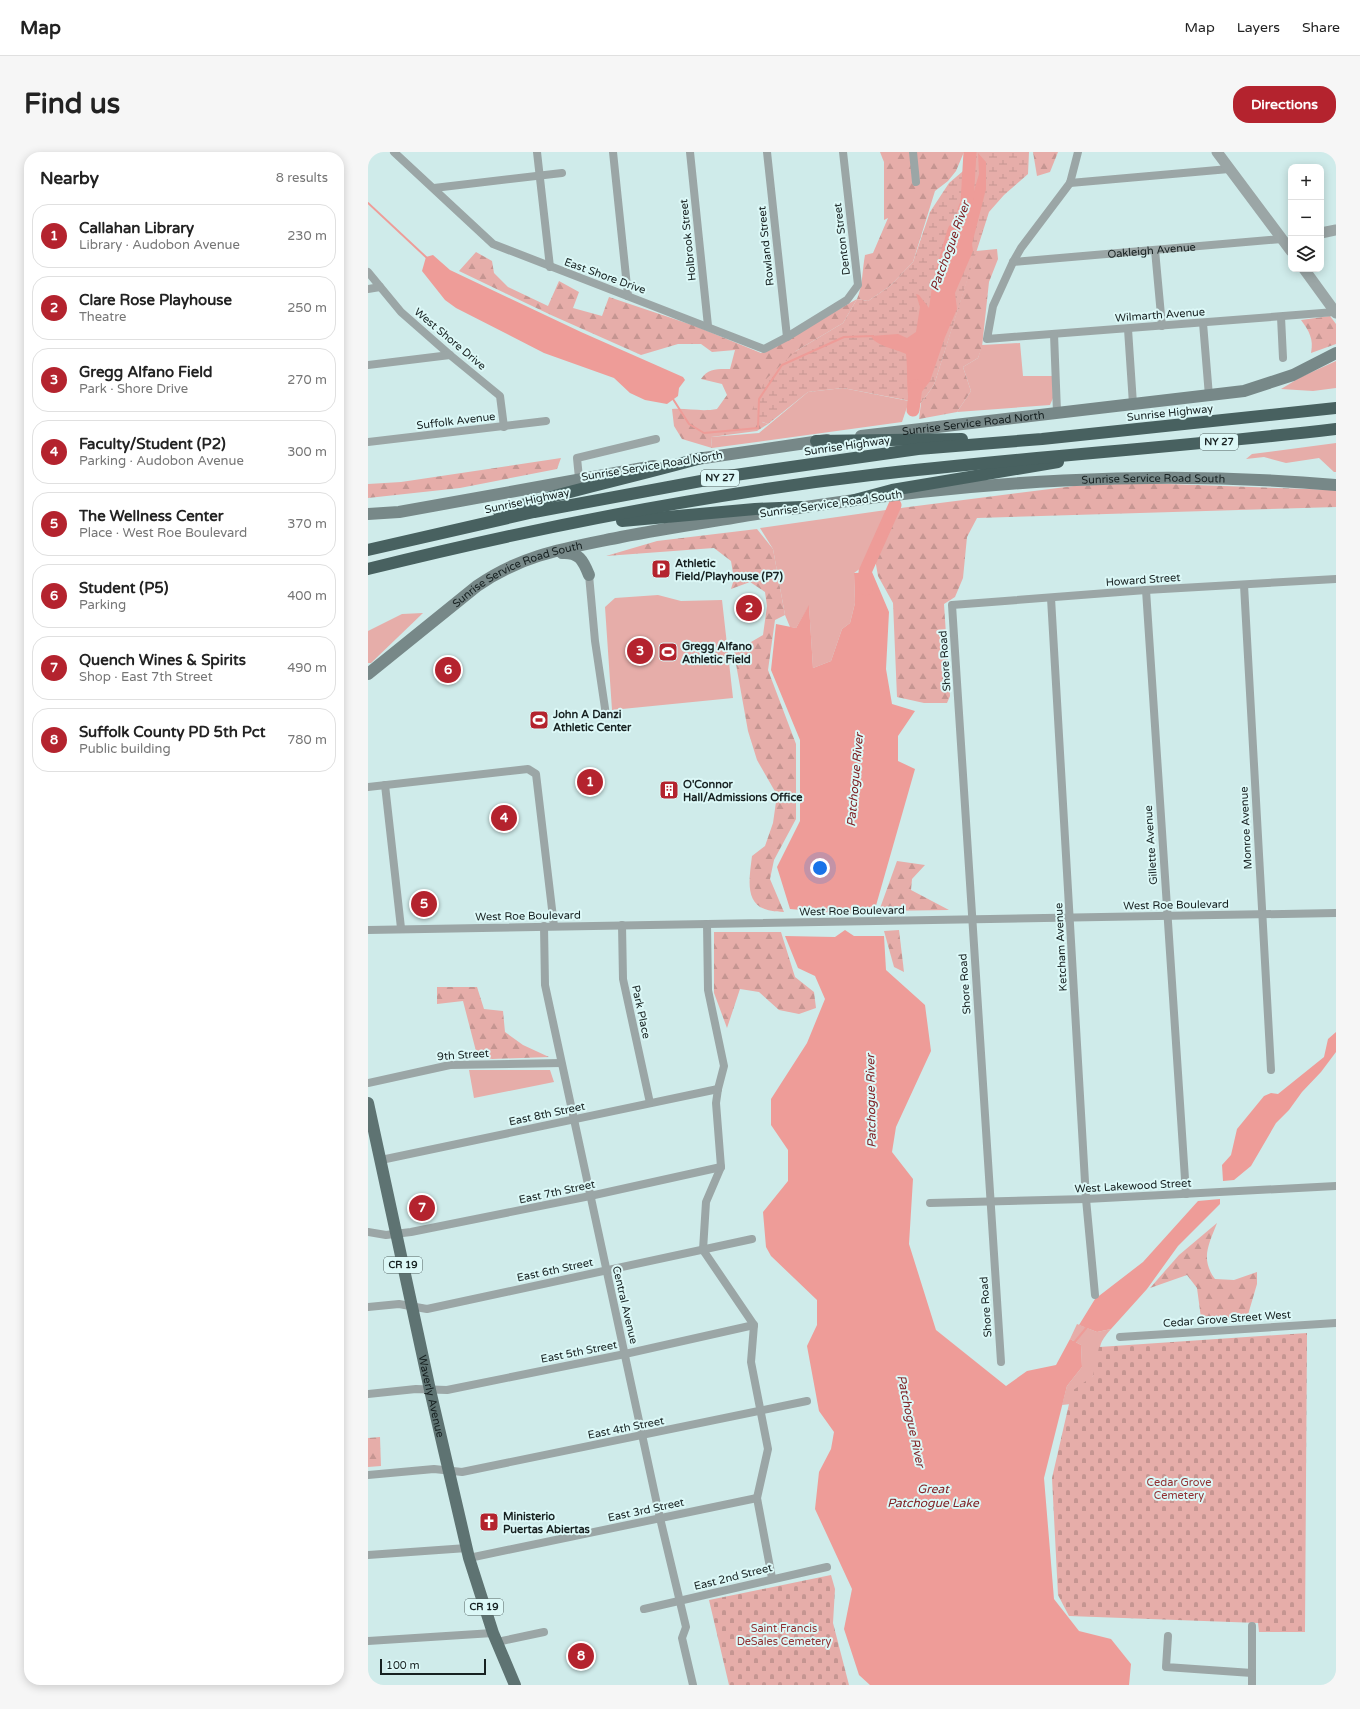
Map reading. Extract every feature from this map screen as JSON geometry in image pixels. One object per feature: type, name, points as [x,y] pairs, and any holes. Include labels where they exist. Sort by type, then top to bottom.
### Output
[{"type":"highway","name":"Sunrise Highway","points":[[368,550],[534,512],[728,476],[918,450],[1042,439],[1336,408]]},
{"type":"highway","name":"NY 27","points":[[368,569],[562,525],[715,498],[869,475],[1336,429]]},
{"type":"highway","points":[[816,442],[963,438],[1042,439]]},
{"type":"highway","points":[[851,501],[892,490],[1042,466],[1102,453]]},
{"type":"highway","points":[[402,542],[503,510],[622,477],[656,471],[701,458]]},
{"type":"highway","points":[[562,525],[755,509],[802,507]]},
{"type":"main road","name":"Sunrise Service Road North","points":[[368,514],[386,514],[410,510],[579,478],[701,458],[1057,412],[1244,391],[1276,382],[1336,353]]},
{"type":"main road","name":"Sunrise Service Road South","points":[[368,674],[477,586],[508,567],[536,555],[595,542],[802,507],[995,485],[1110,477],[1224,477],[1336,485]]},
{"type":"main road","points":[[589,575],[590,556],[595,542]]},
{"type":"main road","points":[[536,555],[568,553],[576,555],[584,563],[589,575]]},
{"type":"main road","name":"Waverly Avenue","points":[[369,1111],[381,1160],[430,1390],[468,1553],[495,1638],[515,1685]]},
{"type":"street","name":"East Shore Drive","points":[[394,152],[493,244],[708,326],[764,349],[830,311]]},
{"type":"street","points":[[537,152],[550,267]]},
{"type":"street","points":[[613,152],[628,296]]},
{"type":"street","name":"Holbrook Street","points":[[690,152],[708,326]]},
{"type":"street","name":"Rowland Street","points":[[767,152],[787,337]]},
{"type":"street","name":"Denton Street","points":[[830,311],[846,300],[858,285],[843,152]]},
{"type":"street","points":[[913,152],[916,182]]},
{"type":"street","points":[[1013,262],[1021,248],[1070,183],[1078,152]]},
{"type":"street","points":[[1217,152],[1229,169],[1286,238]]},
{"type":"street","points":[[1070,183],[1229,169]]},
{"type":"street","points":[[434,188],[539,177],[562,173]]},
{"type":"street","points":[[1324,232],[1336,230]]},
{"type":"street","name":"Oakleigh Avenue","points":[[1013,262],[1286,238]]},
{"type":"street","points":[[1155,250],[1162,326]]},
{"type":"street","name":"Wilmarth Avenue","points":[[1013,262],[993,306],[987,339],[1336,312]]},
{"type":"street","name":"West Shore Drive","points":[[368,272],[401,312],[500,396],[504,427]]},
{"type":"street","points":[[1306,272],[1336,312]]},
{"type":"street","points":[[368,289],[380,287]]},
{"type":"street","points":[[1281,317],[1283,358]]},
{"type":"street","points":[[1204,323],[1209,396]]},
{"type":"street","points":[[1128,329],[1133,404]]},
{"type":"street","points":[[1054,334],[1057,412]]},
{"type":"street","points":[[368,365],[450,355]]},
{"type":"street","name":"Suffolk Avenue","points":[[368,442],[546,421]]},
{"type":"street","points":[[579,478],[577,458],[656,439]]},
{"type":"street","points":[[589,575],[595,641],[606,715]]},
{"type":"street","name":"Howard Street","points":[[952,605],[1146,590],[1336,579]]},
{"type":"street","name":"Monroe Avenue","points":[[1244,584],[1271,1070]]},
{"type":"street","name":"Gillette Avenue","points":[[1146,590],[1186,1194]]},
{"type":"street","name":"Ketcham Avenue","points":[[1051,598],[1086,1199],[1094,1295]]},
{"type":"street","name":"Shore Road","points":[[952,605],[1001,1362]]},
{"type":"street","points":[[368,787],[528,769],[533,770],[536,774],[554,926]]},
{"type":"street","points":[[385,785],[401,928]]},
{"type":"street","name":"West Roe Boulevard","points":[[368,930],[401,928],[851,922],[1336,913]]},
{"type":"street","points":[[707,924],[708,990],[724,1066],[716,1103],[721,1167],[706,1202],[703,1250],[754,1325],[751,1362],[762,1412],[768,1449],[757,1498],[772,1578]]},
{"type":"street","name":"Park Place","points":[[622,925],[623,979],[650,1103]]},
{"type":"street","name":"Central Avenue","points":[[544,926],[545,985],[560,1063],[660,1518],[686,1627],[682,1638],[693,1685]]},
{"type":"street","name":"9th Street","points":[[368,1084],[450,1065],[560,1063]]},
{"type":"street","name":"East 8th Street","points":[[381,1160],[718,1089]]},
{"type":"street","name":"East 7th Street","points":[[368,1232],[396,1234],[590,1196],[721,1167]]},
{"type":"street","name":"West Lakewood Street","points":[[930,1203],[1086,1199],[1336,1186]]},
{"type":"street","name":"East 6th Street","points":[[368,1307],[399,1304],[430,1309],[752,1240]]},
{"type":"street","name":"Cedar Grove Street West","points":[[1120,1337],[1336,1323]]},
{"type":"street","name":"East 5th Street","points":[[368,1394],[416,1389],[447,1390],[625,1354],[754,1325]]},
{"type":"street","name":"East 4th Street","points":[[368,1475],[434,1469],[465,1472],[762,1412],[807,1401]]},
{"type":"street","name":"East 3rd Street","points":[[368,1555],[468,1553],[660,1518],[757,1498]]},
{"type":"street","name":"East 2nd Street","points":[[644,1609],[772,1578],[827,1567]]},
{"type":"street","points":[[1252,1626],[1252,1685]]},
{"type":"street","points":[[368,1641],[495,1638],[544,1632]]},
{"type":"street","points":[[1168,1636],[1166,1667],[1252,1672]]},
{"type":"green space","points":[[880,152],[964,152],[956,171],[948,181],[935,191],[913,262],[890,286],[868,301],[857,299],[865,255],[873,253],[888,218],[884,220],[884,162]]},
{"type":"green space","points":[[973,152],[1029,152],[1028,174],[1004,195],[989,212],[934,385],[921,403],[843,388],[808,392],[768,424],[749,417],[765,380],[796,351],[843,323],[857,299],[868,301],[890,286],[913,262],[930,212],[949,183],[969,166]]},
{"type":"green space","points":[[1033,152],[1058,152],[1050,172],[1037,176]]},
{"type":"green space","points":[[997,249],[998,259],[989,282],[982,347],[978,358],[963,367],[971,391],[957,412],[919,419],[921,403],[934,385],[976,251]]},
{"type":"green space","points":[[476,252],[492,261],[494,273],[508,287],[548,306],[559,281],[579,292],[573,308],[602,316],[609,297],[695,326],[761,353],[857,299],[843,323],[796,351],[762,422],[768,424],[757,431],[711,437],[712,448],[682,439],[674,426],[672,409],[717,409],[727,395],[722,384],[701,379],[710,371],[717,369],[730,369],[735,350],[712,352],[701,344],[678,344],[641,355],[551,315],[459,271]]},
{"type":"green space","points":[[1330,316],[1336,324],[1336,344],[1311,353],[1312,343],[1310,335],[1301,320]]},
{"type":"green space","points":[[1020,343],[1023,376],[1052,376],[1053,398],[1050,405],[957,412],[971,391],[963,367],[978,358],[982,345]]},
{"type":"green space","points":[[1336,361],[1336,388],[1313,391],[1281,389],[1301,377]]},
{"type":"green space","points":[[843,388],[909,401],[902,422],[712,448],[711,437],[759,433],[808,392]]},
{"type":"green space","points":[[1336,443],[1336,472],[1334,472],[1319,458],[1286,463],[1264,457],[1246,459],[1252,454]]},
{"type":"green space","points":[[561,458],[557,469],[460,488],[368,498],[368,484],[401,482]]},
{"type":"green space","points":[[1141,483],[1336,490],[1336,507],[977,518],[967,537],[963,578],[955,597],[944,604],[950,696],[947,703],[924,703],[897,697],[893,603],[878,576],[875,559],[888,533],[893,509],[1074,486]]},
{"type":"green space","points":[[893,509],[867,553],[861,568],[854,573],[855,603],[850,623],[842,629],[831,661],[813,668],[809,606],[796,628],[790,627],[785,615],[773,549],[760,528]]},
{"type":"green space","points":[[757,529],[773,549],[785,615],[775,620],[768,670],[796,744],[796,819],[774,860],[770,879],[784,912],[771,911],[762,908],[755,902],[750,887],[752,856],[765,846],[773,823],[777,795],[757,760],[748,731],[734,653],[738,646],[751,642],[763,635],[767,606],[765,592],[750,582],[731,589],[734,579],[731,561],[714,548],[606,556],[657,541]]},
{"type":"green space","name":"Gregg Alfano Athletic Field","points":[[658,595],[681,601],[722,600],[733,698],[612,710],[605,607],[615,598]]},
{"type":"green space","points":[[423,613],[371,663],[368,663],[368,631],[402,614]]},
{"type":"green space","points":[[897,861],[925,865],[912,879],[911,890],[949,910],[879,911]]},
{"type":"green space","points":[[899,930],[904,972],[894,967],[884,931]]},
{"type":"green space","points":[[714,932],[781,932],[795,977],[814,992],[816,1008],[799,1014],[779,1010],[759,992],[740,989],[727,1028],[714,993]]},
{"type":"green space","points":[[437,987],[477,987],[484,1009],[503,1011],[505,1032],[523,1045],[549,1057],[492,1059],[477,1055],[463,1001],[437,1004]]},
{"type":"green space","points":[[469,1070],[550,1070],[554,1082],[474,1098]]},
{"type":"green space","points":[[1217,1223],[1207,1251],[1210,1272],[1215,1279],[1234,1280],[1257,1272],[1257,1284],[1247,1318],[1201,1318],[1197,1288],[1187,1275],[1150,1288],[1179,1255]]},
{"type":"green space","points":[[1077,1324],[1097,1332],[1111,1329],[1100,1346],[1101,1366],[1071,1404],[1062,1405],[1067,1386],[1082,1367],[1081,1345],[1070,1339]]},
{"type":"green space","name":"Cedar Grove Cemetery","points":[[1307,1333],[1305,1632],[1259,1632],[1258,1623],[1069,1616],[1058,1595],[1052,1478],[1072,1391],[1093,1376],[1099,1347]]},
{"type":"green space","points":[[380,1437],[381,1466],[368,1467],[368,1438]]},
{"type":"green space","name":"Saint Francis DeSales Cemetery","points":[[831,1575],[835,1589],[833,1623],[849,1685],[729,1685],[709,1600]]},
{"type":"water","points":[[978,153],[986,162],[986,189],[972,244],[973,251],[955,293],[957,309],[945,337],[930,381],[914,402],[909,401],[906,354],[881,345],[871,336],[898,334],[907,338],[916,332],[920,307],[916,294],[919,295],[929,308],[933,280],[947,231],[949,226],[956,221],[964,195],[974,191],[979,174]]},
{"type":"water","points":[[433,255],[450,270],[581,332],[683,377],[685,380],[679,388],[678,396],[667,404],[645,400],[630,393],[614,378],[544,353],[456,308],[445,300],[422,271],[426,257]]},
{"type":"water","points":[[872,572],[889,612],[886,669],[892,704],[915,711],[898,736],[898,761],[915,769],[875,909],[854,912],[844,916],[837,913],[790,909],[777,867],[800,821],[800,740],[771,670],[776,624],[796,628],[809,605],[813,668],[831,661],[842,629],[850,623],[855,603],[854,573]]},
{"type":"water","name":"Great Patchogue Lake","points":[[845,930],[854,936],[884,936],[886,970],[925,1005],[931,1051],[896,1127],[892,1152],[913,1179],[909,1244],[936,1330],[1006,1386],[1027,1371],[1056,1365],[1070,1339],[1081,1345],[1082,1367],[1067,1386],[1044,1478],[1054,1599],[1079,1631],[1111,1639],[1131,1664],[1129,1685],[870,1685],[859,1675],[844,1629],[852,1589],[815,1509],[819,1472],[831,1449],[834,1432],[819,1411],[807,1346],[817,1325],[817,1300],[771,1256],[766,1247],[763,1212],[788,1181],[788,1150],[771,1125],[771,1099],[807,1043],[825,999],[815,976],[798,968],[785,936],[835,937]]},
{"type":"water","points":[[1336,1032],[1336,1052],[1321,1072],[1302,1092],[1289,1110],[1276,1123],[1251,1166],[1234,1180],[1223,1181],[1222,1165],[1231,1155],[1237,1129],[1264,1096],[1271,1093],[1278,1094],[1324,1057],[1328,1039]]},
{"type":"water","points":[[1220,1199],[1220,1204],[1178,1246],[1147,1289],[1111,1329],[1097,1332],[1079,1325],[1095,1299],[1143,1262],[1198,1201]]},
{"type":"waterway","name":"Patchogue River","points":[[964,210],[967,203],[970,152]]},
{"type":"waterway","points":[[368,203],[427,258]]},
{"type":"waterway","points":[[673,399],[689,424],[704,433],[758,428],[759,399],[782,365],[844,337],[873,336]]},
{"type":"waterway","name":"Patchogue River","points":[[913,410],[916,386]]},
{"type":"waterway","name":"Patchogue River","points":[[866,589],[865,572],[895,505]]},
{"type":"waterway","points":[[1073,1344],[1087,1327]]},
{"type":"place","name":"Athletic Field/Playhouse (P7)","points":[[661,569]]},
{"type":"place","name":"Clare Rose Playhouse","points":[[749,608]]},
{"type":"place","name":"Gregg Alfano Field","points":[[640,651]]},
{"type":"place","name":"Gregg Alfano Athletic Field","points":[[668,652]]},
{"type":"place","name":"Student (P5)","points":[[448,670]]},
{"type":"place","name":"John A Danzi Athletic Center","points":[[539,720]]},
{"type":"place","name":"Callahan Library","points":[[590,782]]},
{"type":"place","name":"O'Connor Hall/Admissions Office","points":[[669,790]]},
{"type":"place","name":"Faculty/Student (P2)","points":[[504,818]]},
{"type":"place","name":"The Wellness Center","points":[[424,904]]},
{"type":"place","name":"Quench Wines & Spirits","points":[[422,1208]]},
{"type":"place","name":"Ministerio Puertas Abiertas","points":[[489,1522]]},
{"type":"place","name":"Suffolk County PD 5th Pct","points":[[581,1656]]}]
